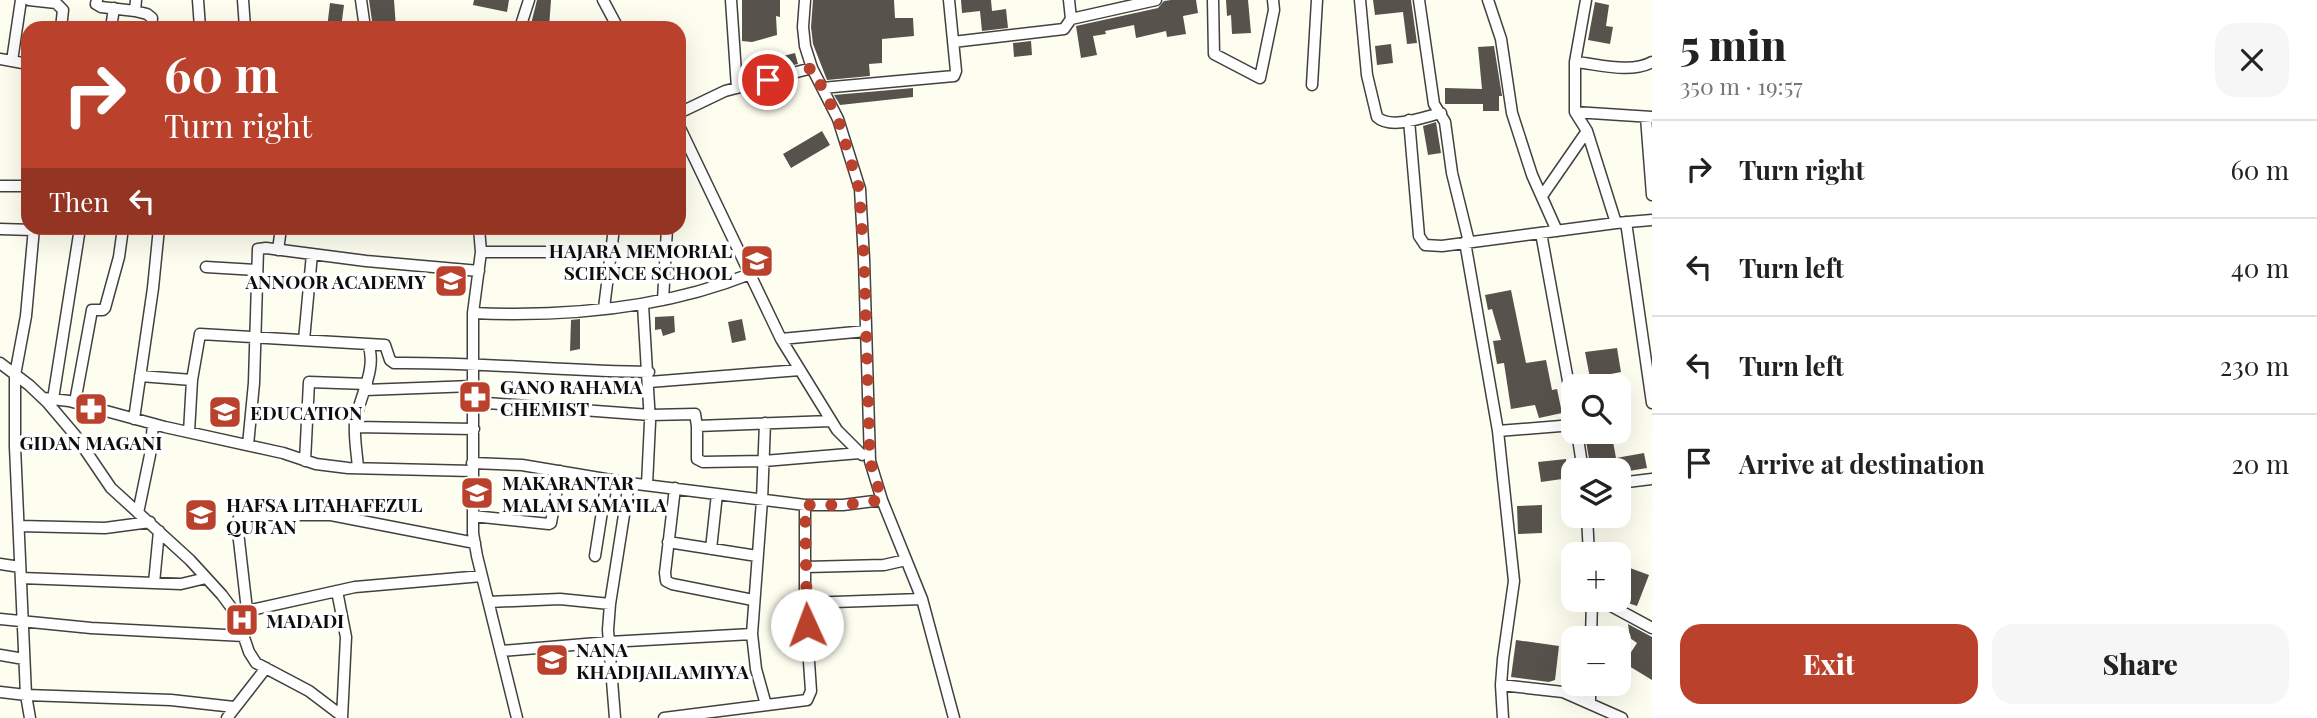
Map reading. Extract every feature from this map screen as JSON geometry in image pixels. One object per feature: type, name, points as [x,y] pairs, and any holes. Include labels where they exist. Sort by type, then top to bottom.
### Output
[{"type":"street","points":[[12,61],[21,0]]},
{"type":"street","points":[[29,0],[55,2],[63,10],[62,21]]},
{"type":"street","points":[[97,0],[98,6],[114,8],[136,5],[152,18],[152,21]]},
{"type":"street","points":[[198,0],[200,21]]},
{"type":"street","points":[[243,0],[244,21]]},
{"type":"street","points":[[361,0],[364,21]]},
{"type":"street","points":[[522,21],[529,0]]},
{"type":"street","points":[[603,0],[614,21]]},
{"type":"street","points":[[731,0],[737,89]]},
{"type":"street","points":[[805,0],[805,46],[812,68],[838,119],[859,189],[870,461],[882,500],[922,599],[954,718]]},
{"type":"street","points":[[822,88],[954,76],[956,71],[949,0]]},
{"type":"street","points":[[953,42],[1064,29],[1071,19],[1069,0]]},
{"type":"street","points":[[1071,19],[1156,0]]},
{"type":"street","points":[[1213,0],[1214,54],[1260,78],[1274,10],[1273,0]]},
{"type":"street","points":[[1312,85],[1317,0]]},
{"type":"street","points":[[1360,0],[1367,75],[1377,117],[1390,124],[1441,113]]},
{"type":"street","points":[[1419,0],[1434,104],[1441,113],[1467,242],[1497,431],[1514,581],[1501,685],[1503,718]]},
{"type":"street","points":[[1488,0],[1502,39],[1512,113],[1532,175],[1556,231]]},
{"type":"street","points":[[1586,0],[1575,62],[1575,111],[1587,131],[1621,222],[1652,403]]},
{"type":"street","points":[[112,21],[114,8]]},
{"type":"street","points":[[0,59],[21,63]]},
{"type":"street","points":[[1575,62],[1628,67],[1652,62]]},
{"type":"street","points":[[686,110],[718,94],[812,68]]},
{"type":"street","points":[[1575,111],[1649,117],[1652,195]]},
{"type":"street","points":[[1409,120],[1420,241],[1425,245],[1442,246],[1652,220]]},
{"type":"street","points":[[1542,196],[1587,131]]},
{"type":"street","points":[[687,139],[781,339],[837,430],[870,461]]},
{"type":"street","points":[[0,186],[21,186]]},
{"type":"street","points":[[0,229],[21,229]]},
{"type":"street","points":[[1541,233],[1567,374]]},
{"type":"street","points":[[30,718],[24,659],[15,447],[5,369],[26,316],[33,235]]},
{"type":"street","points":[[48,399],[79,235]]},
{"type":"street","points":[[75,402],[92,310],[106,308],[121,235]]},
{"type":"street","points":[[134,419],[158,235]]},
{"type":"street","points":[[278,250],[280,235]]},
{"type":"street","points":[[480,235],[481,252],[473,313],[472,467],[475,543],[517,718]]},
{"type":"street","points":[[604,308],[613,235]]},
{"type":"street","points":[[663,300],[667,235]]},
{"type":"street","points":[[248,445],[256,337],[258,249],[479,271]]},
{"type":"street","points":[[481,252],[611,253]]},
{"type":"street","points":[[304,340],[312,254]]},
{"type":"street","points":[[206,267],[257,270]]},
{"type":"street","points":[[473,313],[547,314],[643,305],[714,288],[750,274]]},
{"type":"street","points":[[643,305],[650,415],[647,485]]},
{"type":"street","points":[[781,339],[866,331]]},
{"type":"street","points":[[189,432],[198,334],[385,345],[390,360],[394,363],[473,363],[649,377],[800,370]]},
{"type":"street","points":[[358,468],[355,427],[358,408],[366,387],[370,350],[368,344]]},
{"type":"street","points":[[5,369],[48,399],[107,482],[206,578],[236,614],[256,663],[309,691],[342,717]]},
{"type":"street","points":[[140,376],[192,380]]},
{"type":"street","points":[[305,461],[309,382],[366,387],[474,386]]},
{"type":"street","points":[[48,399],[75,402],[316,464],[358,468],[522,465],[607,480],[805,505],[843,505],[882,500]]},
{"type":"street","points":[[474,402],[650,415],[695,414],[697,459],[700,461],[764,461],[860,453]]},
{"type":"street","points":[[697,426],[831,421]]},
{"type":"street","points":[[765,423],[752,634],[756,669],[766,705]]},
{"type":"street","points":[[138,513],[150,455],[153,424]]},
{"type":"street","points":[[1497,431],[1561,426]]},
{"type":"street","points":[[355,427],[474,429]]},
{"type":"street","points":[[473,516],[551,523],[559,471]]},
{"type":"street","points":[[1631,482],[1652,479]]},
{"type":"street","points":[[595,556],[607,480]]},
{"type":"street","points":[[600,718],[615,717],[609,642],[610,604],[629,483]]},
{"type":"street","points":[[675,488],[666,580],[671,584],[753,600]]},
{"type":"street","points":[[712,549],[717,494]]},
{"type":"street","points":[[664,718],[807,700],[810,696],[805,603],[805,505]]},
{"type":"street","points":[[247,610],[237,523],[240,515],[331,515],[475,543]]},
{"type":"street","points":[[19,526],[105,528],[150,522]]},
{"type":"street","points":[[154,583],[159,531]]},
{"type":"street","points":[[668,542],[757,556]]},
{"type":"street","points":[[0,551],[1,565],[21,572],[181,584],[206,578]]},
{"type":"street","points":[[806,567],[884,565],[906,560]]},
{"type":"street","points":[[236,614],[355,587],[482,576]]},
{"type":"street","points":[[337,591],[346,637],[342,717]]},
{"type":"street","points":[[489,602],[560,598],[610,604]]},
{"type":"street","points":[[805,603],[922,599]]},
{"type":"street","points":[[1622,612],[1652,628]]},
{"type":"street","points":[[0,619],[91,628],[244,636]]},
{"type":"street","points":[[501,651],[752,634]]},
{"type":"street","points":[[0,655],[24,659]]},
{"type":"street","points":[[226,718],[266,668]]},
{"type":"street","points":[[1501,685],[1563,692],[1622,718]]},
{"type":"street","points":[[0,692],[171,700],[234,707]]},
{"type":"street","points":[[1590,696],[1590,702]]},
{"type":"building","points":[[369,0],[394,0],[396,21],[372,21]]},
{"type":"building","points":[[474,0],[509,0],[507,12],[473,5]]},
{"type":"building","points":[[537,0],[551,0],[550,21],[532,21]]},
{"type":"building","points":[[742,0],[780,0],[780,17],[776,16],[777,35],[752,42],[742,41]]},
{"type":"building","points":[[813,0],[894,0],[895,18],[913,18],[914,36],[882,39],[882,63],[869,64],[870,76],[827,80],[813,44]]},
{"type":"building","points":[[961,0],[991,0],[992,11],[1006,9],[1008,28],[982,31],[980,11],[962,13]]},
{"type":"building","points":[[1196,0],[1198,13],[1183,16],[1186,34],[1167,37],[1166,31],[1136,38],[1134,25],[1105,31],[1106,34],[1093,36],[1097,55],[1081,58],[1076,26],[1158,8],[1164,1]]},
{"type":"building","points":[[1226,0],[1248,0],[1251,33],[1232,34],[1231,15],[1227,16]]},
{"type":"building","points":[[1373,0],[1411,0],[1417,43],[1407,44],[1403,12],[1375,15]]},
{"type":"building","points":[[1595,2],[1609,5],[1606,26],[1613,27],[1610,44],[1588,40]]},
{"type":"building","points":[[330,3],[344,5],[342,21],[328,21]]},
{"type":"building","points":[[1031,41],[1032,55],[1014,57],[1013,43]]},
{"type":"building","points":[[1391,44],[1393,63],[1377,65],[1375,46]]},
{"type":"building","points":[[1494,46],[1502,96],[1499,96],[1499,111],[1483,111],[1483,104],[1445,104],[1445,88],[1482,89],[1478,47]]},
{"type":"building","points":[[795,53],[798,64],[769,71],[767,60]]},
{"type":"building","points":[[913,88],[913,97],[840,105],[834,95]]},
{"type":"building","points":[[1436,122],[1441,153],[1428,155],[1423,126]]},
{"type":"building","points":[[822,131],[830,145],[791,168],[783,154]]},
{"type":"building","points":[[1511,290],[1526,363],[1546,360],[1552,390],[1557,389],[1561,413],[1539,418],[1535,405],[1511,409],[1504,363],[1497,364],[1493,341],[1501,340],[1492,309],[1488,310],[1485,295]]},
{"type":"building","points":[[674,316],[675,332],[663,336],[661,329],[655,330],[655,317]]},
{"type":"building","points":[[580,319],[580,349],[570,351],[571,320]]},
{"type":"building","points":[[742,319],[746,340],[732,343],[728,322]]},
{"type":"building","points":[[1617,348],[1621,372],[1589,374],[1585,352]]},
{"type":"building","points":[[1586,444],[1613,444],[1616,458],[1589,458]]},
{"type":"building","points":[[1644,453],[1647,468],[1631,471],[1631,458],[1616,458]]},
{"type":"building","points":[[1561,460],[1561,479],[1541,482],[1538,462]]},
{"type":"building","points":[[1542,505],[1542,533],[1518,534],[1517,506]]},
{"type":"building","points":[[1631,568],[1649,575],[1637,606],[1631,604]]},
{"type":"building","points":[[1628,624],[1652,637],[1652,680],[1631,667],[1631,652],[1637,643],[1631,639],[1631,626]]},
{"type":"building","points":[[1516,640],[1559,646],[1555,680],[1549,682],[1511,677]]},
{"type":"place","name":"HAJARA MEMORIAL SCIENCE SCHOOL","points":[[757,261]]},
{"type":"place","name":"ANNOOR ACADEMY","points":[[451,281]]},
{"type":"place","name":"GANO RAHAMA CHEMIST","points":[[475,397]]},
{"type":"place","name":"GIDAN MAGANI","points":[[91,409]]},
{"type":"place","name":"EDUCATION","points":[[225,412]]},
{"type":"place","name":"MAKARANTAR MALAM SAMA'ILA","points":[[477,493]]},
{"type":"place","name":"HAFSA LITAHAFEZUL QUR AN","points":[[201,515]]},
{"type":"place","name":"MADADI","points":[[242,620]]},
{"type":"place","name":"NANA KHADIJAILAMIYYA","points":[[552,660]]},
{"type":"route","points":[[768,80],[812,68],[838,119],[853,164],[859,189],[864,259],[870,461],[882,500],[843,505],[805,505],[807,625]]}]
